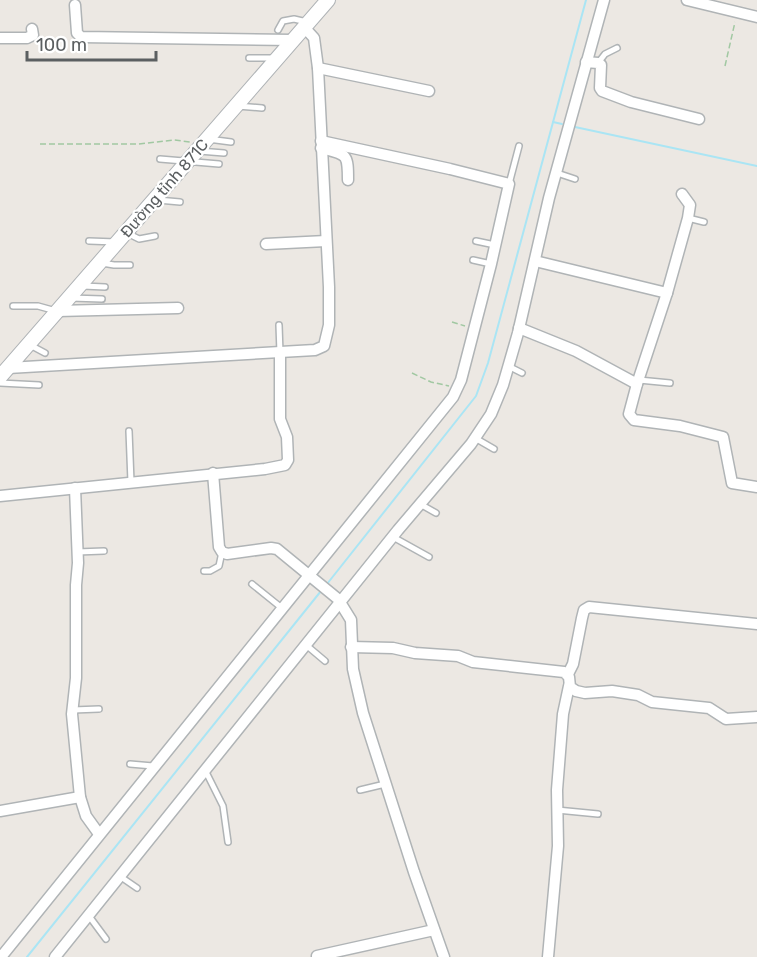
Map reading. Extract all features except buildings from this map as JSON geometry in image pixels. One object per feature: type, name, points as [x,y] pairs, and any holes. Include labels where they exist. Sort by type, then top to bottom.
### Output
[{"type":"main road","name":"Đường tỉnh 871C","points":[[4,373],[278,58],[322,2]]},
{"type":"street","points":[[58,953],[340,600],[475,438],[491,414],[503,385],[519,328],[556,172],[604,0]]},
{"type":"street","points":[[687,0],[757,17]]},
{"type":"street","points":[[75,5],[77,33],[81,37],[293,40]]},
{"type":"street","points":[[4,373],[280,353],[315,350],[324,346],[330,320],[318,68],[314,38],[306,25]]},
{"type":"street","points":[[0,38],[27,38],[33,35],[32,29]]},
{"type":"street","points":[[586,62],[601,65],[600,88],[602,91],[631,102],[699,119]]},
{"type":"street","points":[[318,68],[429,91]]},
{"type":"street","points":[[321,145],[345,156],[348,160],[348,180]]},
{"type":"street","points":[[1,957],[311,575],[458,389],[491,264],[509,184],[450,169],[321,145]]},
{"type":"street","points":[[682,194],[690,205],[688,219],[629,410],[631,418],[680,426],[723,437],[732,483],[757,487]]},
{"type":"street","points":[[266,244],[326,241]]},
{"type":"street","points":[[535,261],[667,293]]},
{"type":"street","points":[[57,311],[178,308]]},
{"type":"street","points":[[519,328],[576,351],[638,382]]},
{"type":"street","points":[[0,495],[265,469],[287,463],[288,437],[280,419],[280,353]]},
{"type":"street","points":[[213,473],[219,547],[222,552],[227,554],[274,548],[340,600],[351,620],[351,647],[357,689],[414,872],[444,957]]},
{"type":"street","points":[[75,488],[76,678],[72,710],[80,797],[86,816],[99,834]]},
{"type":"street","points":[[548,957],[558,846],[557,810],[563,714],[569,686],[568,674],[573,664],[584,610],[589,607],[757,624]]},
{"type":"street","points":[[351,647],[393,648],[415,653],[458,656],[473,662],[568,674]]},
{"type":"street","points":[[569,686],[578,692],[612,691],[638,695],[652,702],[709,708],[726,719],[757,717]]},
{"type":"street","points":[[0,811],[80,797]]},
{"type":"street","points":[[318,956],[434,930]]},
{"type":"lane","points":[[278,30],[283,21],[287,20],[306,25]]},
{"type":"lane","points":[[598,63],[605,54],[617,48]]},
{"type":"lane","points":[[249,58],[278,58]]},
{"type":"lane","points":[[236,106],[262,108]]},
{"type":"lane","points":[[202,144],[231,142]]},
{"type":"lane","points":[[202,144],[224,153]]},
{"type":"lane","points":[[509,184],[519,146]]},
{"type":"lane","points":[[160,159],[219,164]]},
{"type":"lane","points":[[556,172],[575,178]]},
{"type":"lane","points":[[154,200],[180,202]]},
{"type":"lane","points":[[688,219],[704,222]]},
{"type":"lane","points":[[89,241],[155,236]]},
{"type":"lane","points":[[476,241],[495,245]]},
{"type":"lane","points":[[473,260],[491,264]]},
{"type":"lane","points":[[100,262],[130,265]]},
{"type":"lane","points":[[79,286],[105,287]]},
{"type":"lane","points":[[69,298],[102,299]]},
{"type":"lane","points":[[13,306],[38,306],[57,311]]},
{"type":"lane","points":[[279,325],[280,353]]},
{"type":"lane","points":[[28,345],[45,353]]},
{"type":"lane","points":[[508,366],[522,373]]},
{"type":"lane","points":[[638,382],[670,383]]},
{"type":"lane","points":[[0,383],[39,385]]},
{"type":"lane","points":[[129,431],[131,482]]},
{"type":"lane","points":[[475,438],[494,449]]},
{"type":"lane","points":[[420,504],[436,513]]},
{"type":"lane","points":[[393,537],[429,557]]},
{"type":"lane","points":[[77,552],[104,551]]},
{"type":"lane","points":[[204,571],[210,571],[219,566],[222,552]]},
{"type":"lane","points":[[252,584],[283,609]]},
{"type":"lane","points":[[306,645],[325,661]]},
{"type":"lane","points":[[72,710],[99,709]]},
{"type":"lane","points":[[130,764],[155,766]]},
{"type":"lane","points":[[205,770],[223,806],[228,842]]},
{"type":"lane","points":[[360,790],[387,783]]},
{"type":"lane","points":[[557,810],[598,814]]},
{"type":"lane","points":[[121,877],[137,888]]},
{"type":"lane","points":[[89,916],[106,939]]},
{"type":"path","points":[[725,66],[737,12]]},
{"type":"path","points":[[40,144],[138,144],[174,140],[202,144]]},
{"type":"path","points":[[452,322],[475,328]]},
{"type":"path","points":[[412,373],[431,382],[458,389]]},
{"type":"waterway","points":[[327,584],[476,396],[488,363],[586,0]]},
{"type":"waterway","points":[[553,122],[562,124]]},
{"type":"waterway","points":[[575,127],[757,166]]},
{"type":"waterway","points":[[27,957],[321,591]]}]
